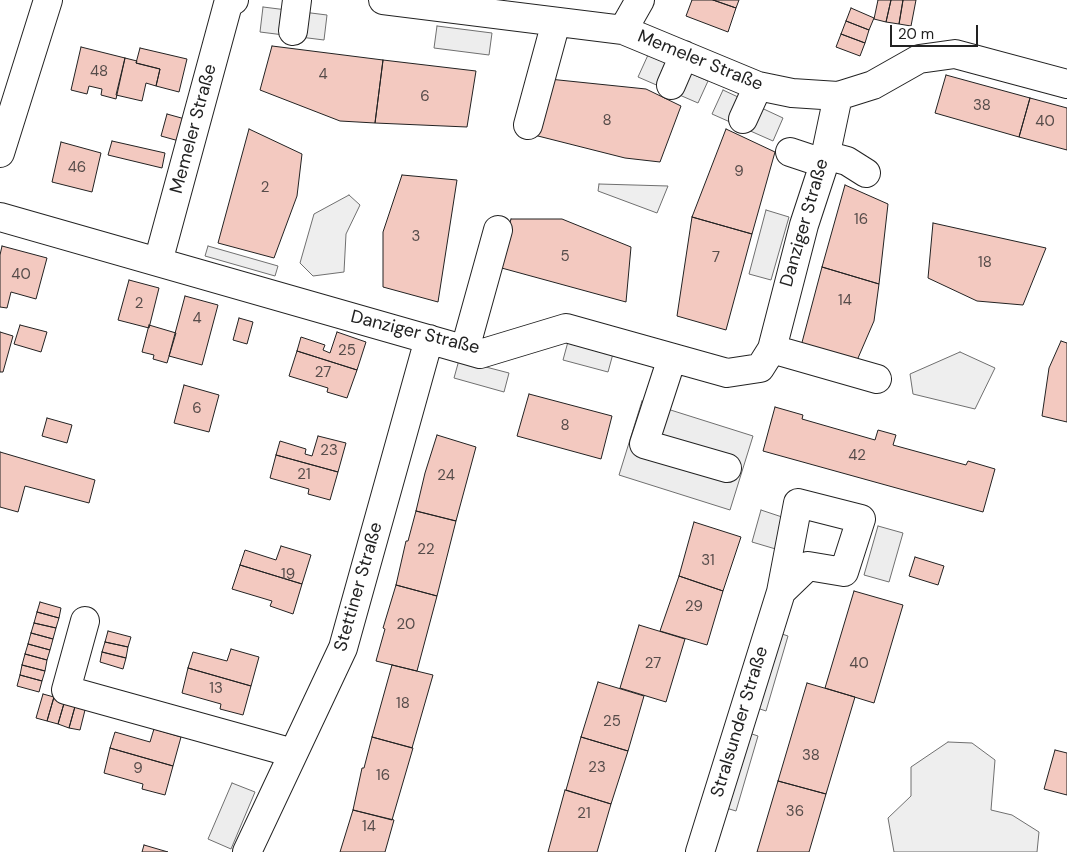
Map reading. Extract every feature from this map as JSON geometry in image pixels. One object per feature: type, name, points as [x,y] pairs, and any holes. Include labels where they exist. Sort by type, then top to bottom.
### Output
[{"type":"street","points":[[0,153],[48,0]]},
{"type":"street","name":"Memeler Straße","points":[[158,262],[228,4],[234,0]]},
{"type":"street","points":[[293,31],[297,0]]},
{"type":"street","name":"Memeler Straße","points":[[382,0],[623,30],[758,86],[792,92],[838,96],[873,85],[919,59],[955,54],[1067,84]]},
{"type":"street","points":[[623,30],[640,0]]},
{"type":"street","points":[[528,125],[556,22]]},
{"type":"street","points":[[671,85],[684,55]]},
{"type":"street","points":[[743,119],[758,86]]},
{"type":"street","name":"Danziger Straße","points":[[0,216],[480,354],[566,328],[727,373],[760,368],[772,349],[804,225],[824,159],[838,96]]},
{"type":"street","points":[[790,152],[824,159],[847,161],[866,173]]},
{"type":"street","points":[[465,349],[498,230]]},
{"type":"street","name":"Stettiner Straße","points":[[247,852],[344,648],[429,339]]},
{"type":"street","points":[[772,349],[877,378]]},
{"type":"street","points":[[672,358],[644,444],[727,468]]},
{"type":"street","name":"Stralsunder Straße","points":[[700,852],[781,592]]},
{"type":"street","points":[[85,621],[66,690],[294,753]]},
{"type":"shaded area","points":[[263,7],[327,15],[324,40],[260,32]]},
{"type":"shaded area","points":[[437,26],[492,33],[489,55],[434,48]]},
{"type":"shaded area","points":[[648,55],[708,81],[698,103],[638,77]]},
{"type":"shaded area","points":[[723,90],[783,118],[773,141],[712,114]]},
{"type":"shaded area","points":[[599,184],[668,186],[657,213],[598,191]]},
{"type":"shaded area","points":[[349,195],[360,205],[346,234],[344,272],[313,276],[300,263],[314,214]]},
{"type":"shaded area","points":[[766,210],[789,217],[771,280],[749,274]]},
{"type":"shaded area","points":[[208,246],[278,266],[275,276],[205,256]]},
{"type":"shaded area","points":[[569,338],[614,350],[608,372],[563,360]]},
{"type":"shaded area","points":[[960,352],[995,368],[975,409],[913,394],[910,374]]},
{"type":"shaded area","points":[[459,360],[509,373],[504,392],[454,378]]},
{"type":"shaded area","points":[[642,401],[753,436],[730,510],[619,475]]},
{"type":"shaded area","points":[[761,510],[788,519],[779,550],[752,542]]},
{"type":"shaded area","points":[[878,526],[903,533],[889,582],[864,575]]},
{"type":"shaded area","points":[[779,633],[788,636],[766,711],[757,708]]},
{"type":"shaded area","points":[[749,733],[758,736],[736,811],[726,808]]},
{"type":"shaded area","points":[[948,742],[972,743],[995,760],[991,810],[1012,815],[1039,832],[1037,852],[894,852],[888,818],[911,796],[911,767]]},
{"type":"shaded area","points":[[232,783],[255,792],[231,849],[208,839]]},
{"type":"building","points":[[692,0],[713,0],[736,8],[728,32],[686,16]]},
{"type":"building","points":[[713,0],[739,0],[736,8]]},
{"type":"building","points":[[878,0],[891,0],[886,22],[874,19]]},
{"type":"building","points":[[891,0],[903,0],[899,24],[886,22]]},
{"type":"building","points":[[903,0],[916,0],[911,26],[899,24]]},
{"type":"building","points":[[851,8],[874,18],[869,30],[846,21]]},
{"type":"building","points":[[846,21],[869,30],[865,43],[841,34]]},
{"type":"building","points":[[841,34],[865,43],[860,56],[836,47]]},
{"type":"building","points":[[272,46],[383,60],[375,123],[340,121],[260,90]]},
{"type":"building","points":[[81,47],[125,58],[116,99],[101,95],[102,89],[89,86],[87,94],[71,90]]},
{"type":"building","points":[[140,48],[187,59],[179,92],[156,86],[160,69],[136,63]]},
{"type":"building","points":[[125,58],[160,69],[156,86],[146,83],[142,101],[116,95]]},
{"type":"building","points":[[383,60],[476,71],[467,127],[375,123]]},
{"type":"building","points":[[946,75],[1030,98],[1019,137],[935,113]]},
{"type":"building","points":[[549,79],[646,89],[681,106],[660,162],[625,158],[534,135]]},
{"type":"building","points":[[1030,98],[1067,108],[1067,150],[1019,137]]},
{"type":"building","points":[[167,114],[185,119],[179,141],[161,136]]},
{"type":"building","points":[[249,129],[302,154],[297,196],[274,258],[218,243]]},
{"type":"building","points":[[726,129],[775,152],[752,234],[692,217]]},
{"type":"building","points":[[112,141],[165,153],[162,168],[108,155]]},
{"type":"building","points":[[61,142],[101,153],[92,192],[52,182]]},
{"type":"building","points":[[402,175],[457,180],[438,302],[383,287],[383,232]]},
{"type":"building","points":[[845,185],[888,204],[879,284],[822,267]]},
{"type":"building","points":[[692,217],[752,234],[726,330],[677,316]]},
{"type":"building","points":[[511,219],[562,219],[631,247],[626,302],[498,267]]},
{"type":"building","points":[[933,223],[1046,248],[1023,305],[977,301],[928,278]]},
{"type":"building","points":[[2,246],[47,258],[36,299],[11,292],[7,308],[0,307],[0,255]]},
{"type":"building","points":[[822,267],[879,284],[874,321],[855,365],[800,350]]},
{"type":"building","points":[[129,280],[159,288],[149,328],[118,320]]},
{"type":"building","points":[[185,296],[218,305],[202,365],[169,356]]},
{"type":"building","points":[[239,318],[253,322],[247,344],[233,340]]},
{"type":"building","points":[[20,325],[47,332],[41,352],[14,344]]},
{"type":"building","points":[[149,325],[176,333],[167,363],[153,359],[154,355],[142,352]]},
{"type":"building","points":[[0,332],[13,336],[3,372],[0,372]]},
{"type":"building","points":[[337,332],[366,342],[357,370],[297,351],[301,337],[325,345],[323,350],[330,353]]},
{"type":"building","points":[[1061,341],[1067,343],[1067,422],[1042,416],[1049,368]]},
{"type":"building","points":[[297,351],[357,370],[347,398],[327,392],[328,388],[289,376]]},
{"type":"building","points":[[184,385],[219,395],[209,432],[174,423]]},
{"type":"building","points":[[529,394],[612,416],[601,459],[517,436]]},
{"type":"building","points":[[775,407],[803,415],[802,419],[875,440],[878,430],[896,435],[893,445],[966,465],[968,461],[995,469],[983,512],[763,451]]},
{"type":"building","points":[[47,418],[72,425],[67,443],[42,436]]},
{"type":"building","points":[[437,435],[476,447],[456,521],[416,511]]},
{"type":"building","points":[[318,436],[346,443],[338,472],[276,455],[280,441],[306,449],[305,454],[312,456]]},
{"type":"building","points":[[0,452],[95,480],[89,503],[25,486],[18,512],[0,507]]},
{"type":"building","points":[[276,455],[338,472],[330,500],[308,494],[309,489],[270,478]]},
{"type":"building","points":[[416,511],[456,521],[437,596],[396,585],[406,541],[408,541]]},
{"type":"building","points":[[694,522],[741,537],[723,591],[679,576]]},
{"type":"building","points":[[281,546],[311,555],[302,584],[240,565],[245,550],[276,560]]},
{"type":"building","points":[[915,557],[944,566],[938,585],[909,576]]},
{"type":"building","points":[[240,565],[302,584],[293,614],[270,606],[272,601],[232,589]]},
{"type":"building","points":[[679,576],[723,591],[707,645],[660,631]]},
{"type":"building","points":[[396,585],[437,596],[417,671],[376,661],[385,629],[383,628]]},
{"type":"building","points":[[854,591],[903,605],[874,703],[825,688]]},
{"type":"building","points":[[40,602],[61,608],[59,618],[37,612]]},
{"type":"building","points":[[37,612],[59,618],[56,628],[34,623]]},
{"type":"building","points":[[34,623],[56,628],[53,639],[31,633]]},
{"type":"building","points":[[639,625],[685,639],[666,702],[620,688]]},
{"type":"building","points":[[108,631],[131,637],[128,647],[105,642]]},
{"type":"building","points":[[31,633],[53,639],[50,650],[28,644]]},
{"type":"building","points":[[105,642],[128,647],[126,658],[102,652]]},
{"type":"building","points":[[28,644],[50,650],[47,660],[25,654]]},
{"type":"building","points":[[231,649],[259,657],[251,686],[188,668],[193,652],[227,661]]},
{"type":"building","points":[[102,652],[126,658],[123,669],[100,662]]},
{"type":"building","points":[[25,654],[47,660],[45,671],[22,665]]},
{"type":"building","points":[[22,665],[45,671],[42,681],[20,675]]},
{"type":"building","points":[[392,665],[433,675],[412,748],[372,737]]},
{"type":"building","points":[[188,668],[251,686],[243,715],[220,709],[221,704],[182,693]]},
{"type":"building","points":[[20,675],[42,681],[39,692],[17,686]]},
{"type":"building","points":[[598,682],[644,696],[628,751],[581,737]]},
{"type":"building","points":[[807,683],[855,697],[826,794],[778,781]]},
{"type":"building","points":[[43,694],[54,697],[47,721],[36,718]]},
{"type":"building","points":[[54,697],[65,700],[58,724],[47,721]]},
{"type":"building","points":[[65,700],[76,703],[69,728],[58,724]]},
{"type":"building","points":[[76,703],[86,706],[80,730],[69,728]]},
{"type":"building","points":[[154,729],[181,737],[173,766],[110,748],[115,732],[150,742]]},
{"type":"building","points":[[372,737],[413,748],[392,820],[353,810],[362,768],[364,768]]},
{"type":"building","points":[[581,737],[628,751],[611,804],[566,790]]},
{"type":"building","points":[[110,748],[173,766],[165,795],[142,789],[143,784],[104,773]]},
{"type":"building","points":[[1055,750],[1067,753],[1067,795],[1044,789]]},
{"type":"building","points":[[778,781],[826,794],[809,852],[757,852]]},
{"type":"building","points":[[565,790],[611,804],[597,852],[548,852]]},
{"type":"building","points":[[353,810],[394,820],[385,852],[340,852]]},
{"type":"building","points":[[144,845],[168,852],[142,852]]}]
